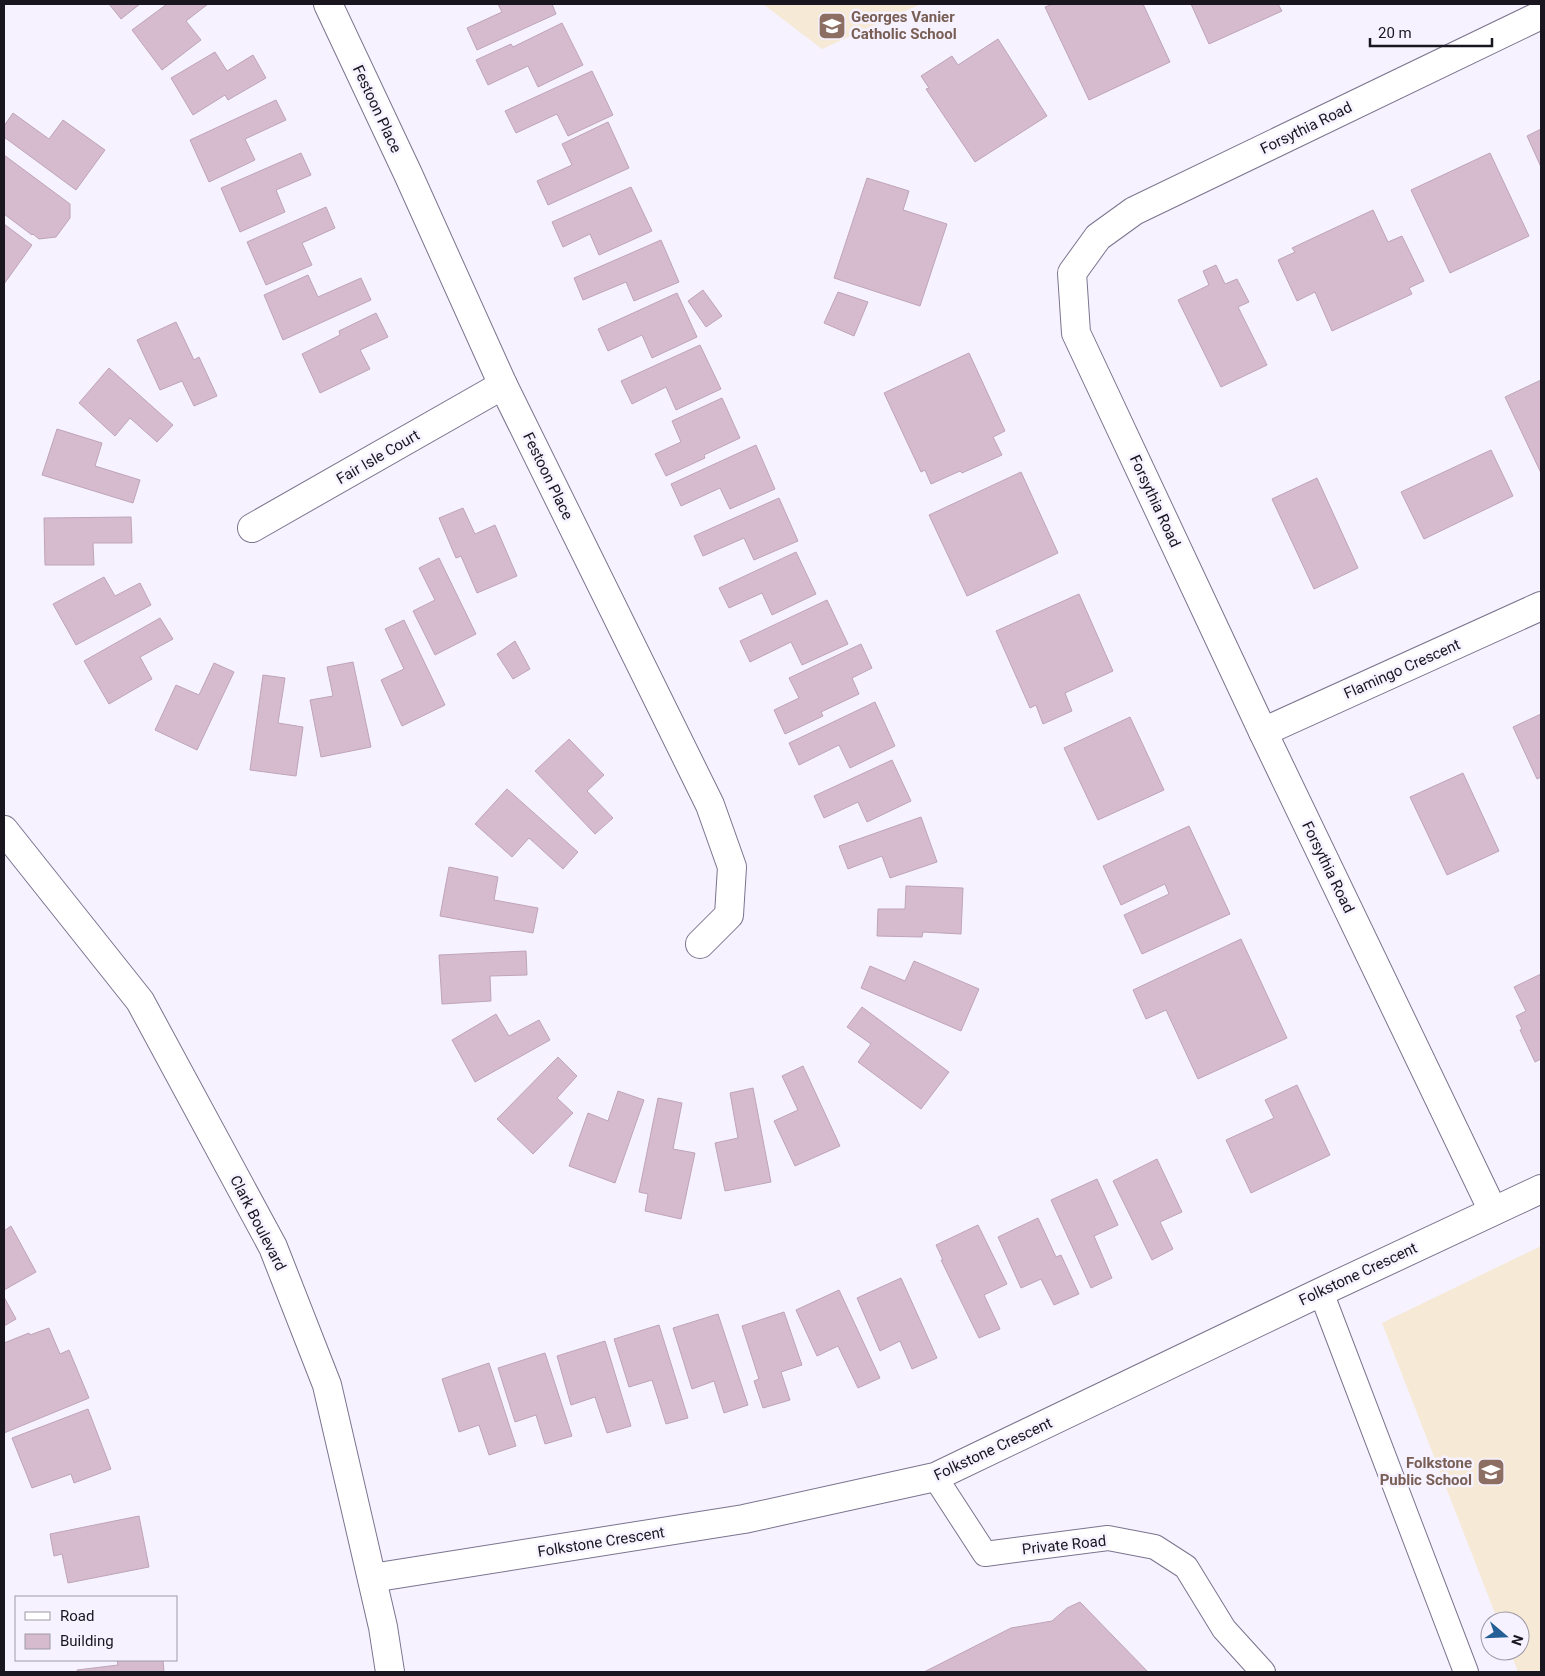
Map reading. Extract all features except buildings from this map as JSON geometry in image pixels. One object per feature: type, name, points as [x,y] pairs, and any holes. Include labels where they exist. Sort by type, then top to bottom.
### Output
[{"type":"street","name":"Festoon Place","points":[[328,4],[408,174],[503,386],[710,805],[732,867],[729,915],[700,944]]},
{"type":"street","name":"Forsythia Road","points":[[1493,1211],[1263,732],[1076,333],[1072,273],[1098,236],[1134,211],[1541,15]]},
{"type":"street","name":"Fair Isle Court","points":[[252,528],[503,386]]},
{"type":"street","name":"Flamingo Crescent","points":[[1263,732],[1541,606]]},
{"type":"street","name":"Clark Boulevard","points":[[4,830],[140,1002],[273,1247],[327,1385],[383,1627],[390,1672]]},
{"type":"street","name":"Folkstone Crescent","points":[[372,1578],[744,1519],[935,1477],[1541,1189]]},
{"type":"lane","points":[[1321,1292],[1466,1672]]},
{"type":"lane","name":"Private Road","points":[[935,1477],[985,1554],[1108,1538],[1155,1547],[1186,1567],[1224,1629],[1263,1672]]},
{"type":"shaded area","name":"Georges Vanier Catholic School","points":[[763,4],[921,4],[822,49]]},
{"type":"shaded area","name":"Folkstone Public School","points":[[1541,1246],[1541,1672],[1518,1672],[1514,1661],[1530,1661],[1530,1611],[1494,1611],[1382,1323]]},
{"type":"place","name":"Georges Vanier Catholic School","points":[[832,26]]},
{"type":"place","name":"Folkstone Public School","points":[[1491,1472]]}]
